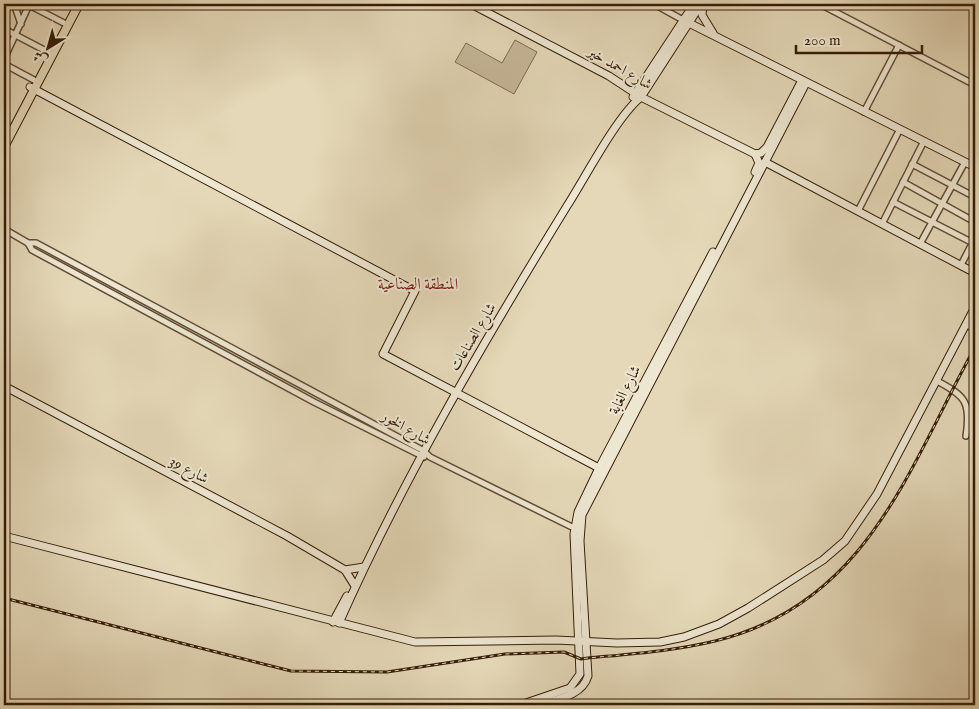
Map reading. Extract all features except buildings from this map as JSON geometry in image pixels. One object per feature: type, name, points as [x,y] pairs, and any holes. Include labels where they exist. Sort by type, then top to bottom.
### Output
[{"type":"main road","points":[[4,147],[48,52],[73,4]]},
{"type":"main road","points":[[4,138],[79,4]]},
{"type":"street","points":[[14,4],[21,24]]},
{"type":"street","points":[[4,59],[21,24],[28,4],[64,23]]},
{"type":"street","name":"شارع احمد خير","points":[[471,4],[609,76],[641,97],[755,154]]},
{"type":"street","points":[[654,4],[975,167]]},
{"type":"street","points":[[632,104],[641,97],[694,4]]},
{"type":"street","points":[[632,104],[634,92],[686,21],[702,4]]},
{"type":"street","points":[[702,4],[704,21],[713,33]]},
{"type":"street","points":[[820,4],[975,85]]},
{"type":"street","points":[[4,29],[48,52]]},
{"type":"street","points":[[864,112],[899,45]]},
{"type":"street","points":[[4,64],[33,85],[415,291],[383,354],[599,468]]},
{"type":"street","name":"شارع الغابة","points":[[539,705],[582,688],[588,671],[583,641],[574,528],[578,512],[599,468],[757,170],[759,163],[755,154],[765,150],[782,125],[800,95],[804,81]]},
{"type":"street","name":"شارع الغابة","points":[[520,705],[574,685],[581,669],[583,641],[580,534],[582,515],[765,162],[804,81]]},
{"type":"street","points":[[800,95],[809,89],[817,88]]},
{"type":"street","name":"شارع الصناعات","points":[[353,588],[456,392],[632,104]]},
{"type":"street","points":[[858,211],[900,129]]},
{"type":"street","points":[[882,224],[924,141]]},
{"type":"street","points":[[765,162],[975,273]]},
{"type":"street","points":[[920,244],[965,162]]},
{"type":"street","points":[[912,164],[975,197]]},
{"type":"street","points":[[903,182],[975,222]]},
{"type":"street","points":[[893,202],[974,241],[961,265]]},
{"type":"street","points":[[4,229],[28,243],[32,250],[161,320],[314,402],[423,454]]},
{"type":"street","points":[[28,243],[36,243],[165,312],[161,320]]},
{"type":"street","points":[[4,536],[336,623],[422,642],[660,642],[696,634],[748,608],[822,560],[845,541],[867,512],[975,307]]},
{"type":"street","name":"شارع الخور","points":[[165,312],[228,344],[423,454],[574,528]]},
{"type":"street","points":[[966,324],[975,330]]},
{"type":"street","points":[[937,381],[960,395],[966,404],[969,415],[966,436]]},
{"type":"street","name":"شارع 39","points":[[4,386],[288,536],[345,570],[353,588]]},
{"type":"street","points":[[314,402],[318,394]]},
{"type":"street","points":[[345,570],[364,567]]},
{"type":"street","points":[[353,588],[348,604],[347,616],[356,627]]},
{"type":"street","points":[[336,623],[348,594],[353,588]]},
{"type":"street","points":[[336,623],[348,604]]},
{"type":"shaded area","points":[[515,40],[537,52],[514,94],[455,62],[466,43],[502,63]]},
{"type":"railway","points":[[4,598],[291,671],[387,672],[505,654],[564,652],[581,659],[668,650],[715,641],[767,623],[810,597],[846,564],[877,526],[903,484],[975,347]]},
{"type":"district","name":"المنطقة الصناعية","points":[[418,285]]}]
